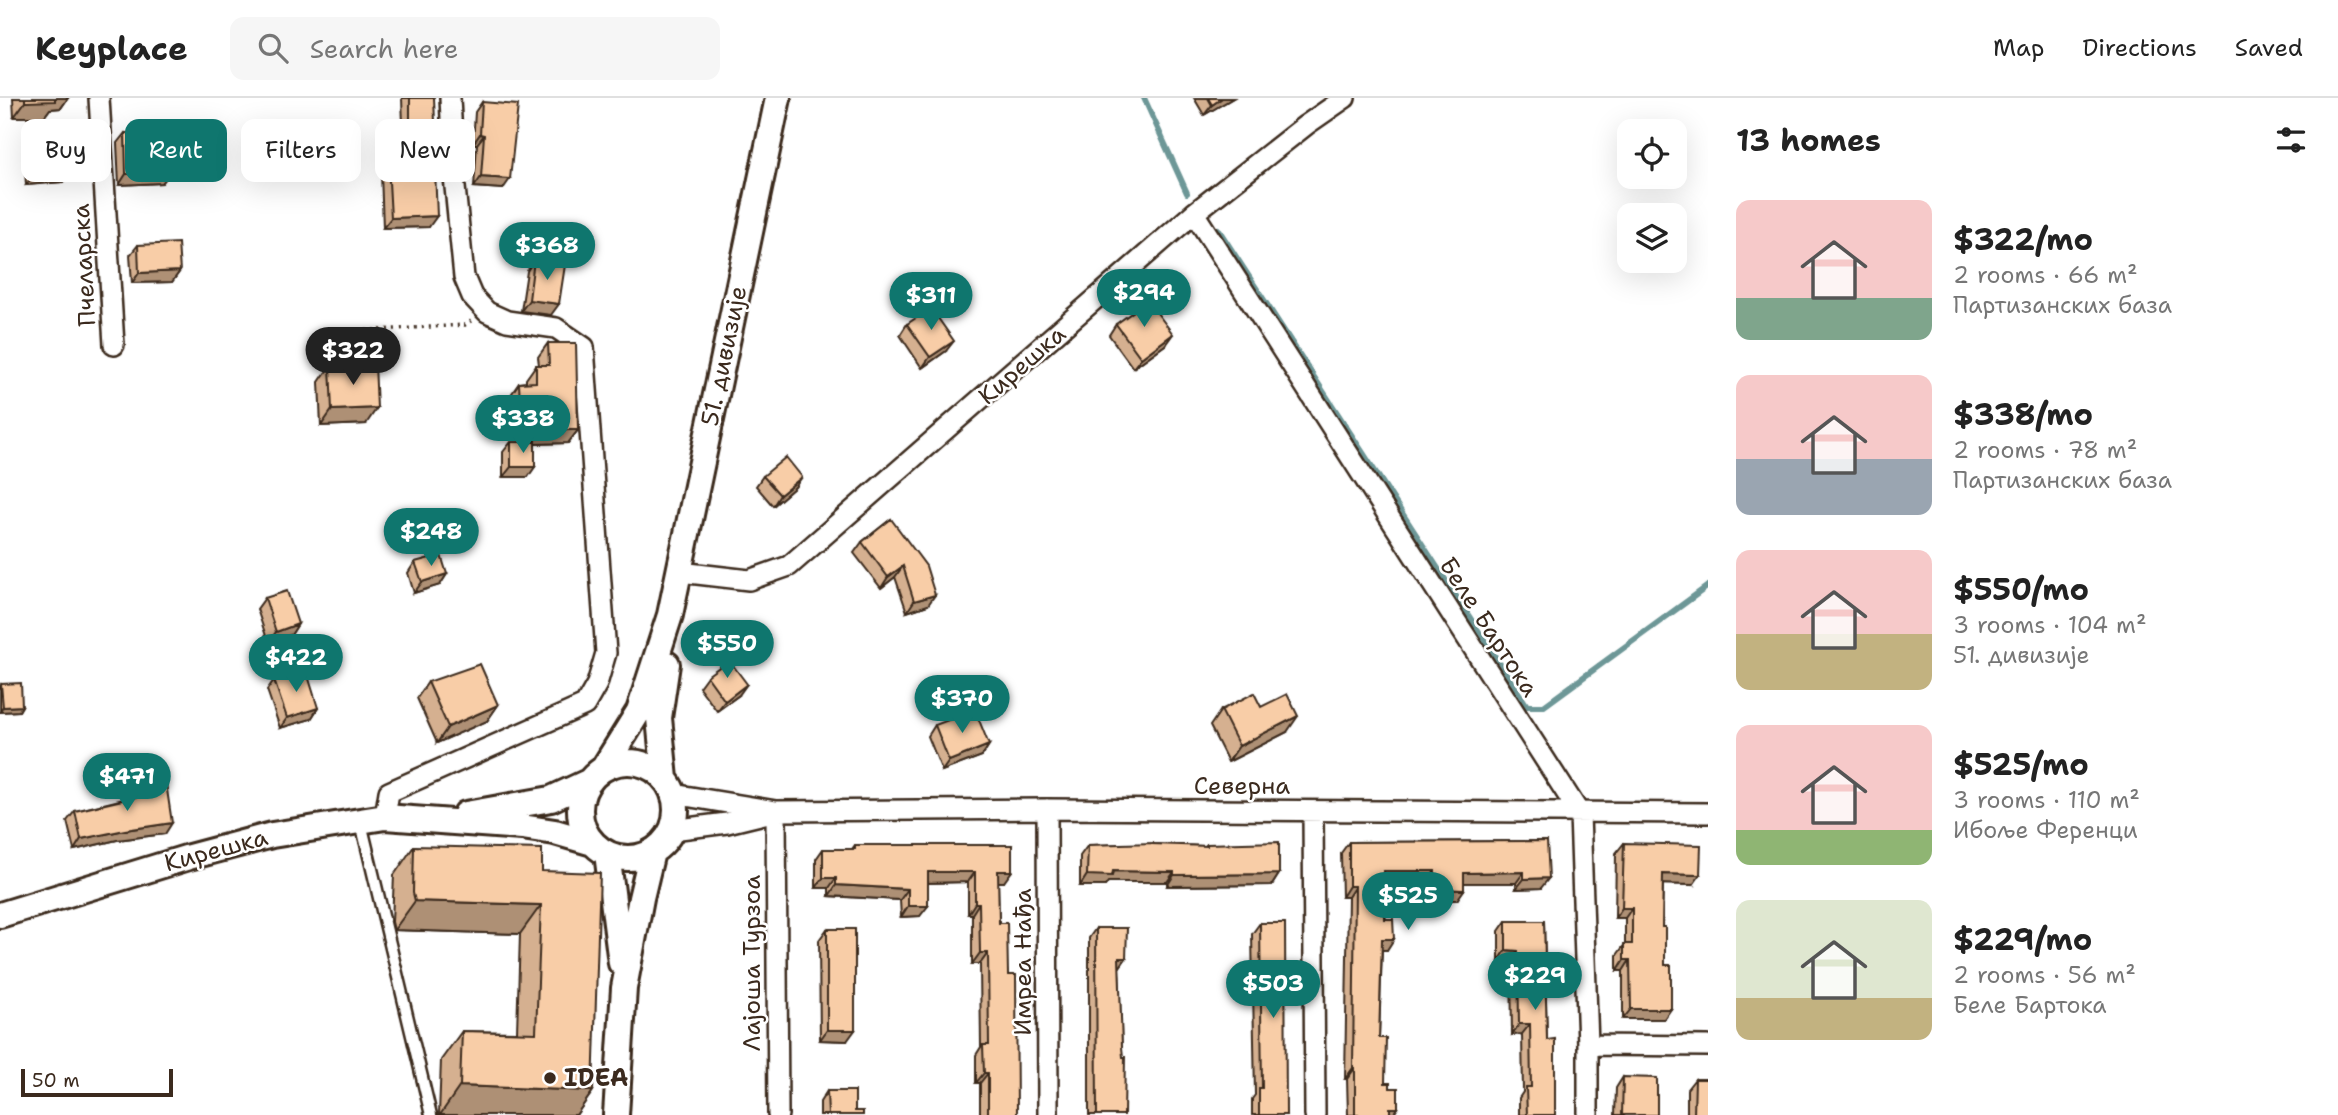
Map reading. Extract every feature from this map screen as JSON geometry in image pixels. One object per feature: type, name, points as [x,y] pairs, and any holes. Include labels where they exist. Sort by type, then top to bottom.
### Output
[{"type":"street","name":"Пчеларска","points":[[99,98],[114,345]]},
{"type":"street","points":[[385,817],[389,792],[585,705],[597,684],[606,653],[584,346],[556,328],[507,321],[486,312],[472,296],[464,277],[454,177],[450,98]]},
{"type":"street","name":"51. дивизије","points":[[597,775],[639,711],[670,615],[778,98]]},
{"type":"street","name":"Кирешка","points":[[680,572],[749,580],[789,566],[1195,213],[1306,125],[1345,98]]},
{"type":"street","name":"Беле Бартока","points":[[1195,213],[1580,814]]},
{"type":"street","name":"51. дивизије","points":[[669,787],[659,718],[670,615]]},
{"type":"street","points":[[619,763],[635,763],[652,768],[669,787],[676,812],[672,830],[667,839],[652,852],[634,858],[615,856],[600,848],[584,828],[580,812],[582,796],[597,775],[619,763]]},
{"type":"street","name":"Кирешка","points":[[438,820],[551,799],[597,775]]},
{"type":"street","name":"Северна","points":[[669,787],[776,811],[1047,809],[1708,813]]},
{"type":"street","name":"Имреа Нађа","points":[[1047,809],[1048,1115]]},
{"type":"street","name":"Северна","points":[[672,830],[727,823],[776,811]]},
{"type":"street","name":"Лајоша Турзоа","points":[[776,811],[778,1115]]},
{"type":"street","points":[[1313,811],[1315,1115]]},
{"type":"street","points":[[1580,814],[1588,1115]]},
{"type":"street","name":"Кирешка","points":[[0,915],[189,857],[272,835],[385,817],[555,832],[600,848]]},
{"type":"street","points":[[600,848],[624,988]]},
{"type":"street","points":[[616,1115],[624,988],[640,898],[652,852]]},
{"type":"street","points":[[1588,1045],[1708,1046]]},
{"type":"lane","points":[[360,821],[432,1115]]},
{"type":"path","points":[[324,333],[465,325],[486,312]]},
{"type":"building","points":[[25,98],[55,98],[55,101],[25,102]]},
{"type":"building","points":[[410,98],[434,98],[435,119],[410,119]]},
{"type":"building","points":[[1208,98],[1222,98],[1212,105]]},
{"type":"building","points":[[482,102],[518,105],[510,179],[481,177],[484,135],[480,134]]},
{"type":"building","points":[[389,182],[436,182],[437,216],[391,218]]},
{"type":"building","points":[[178,243],[180,271],[139,273],[138,245]]},
{"type":"building","points":[[534,260],[565,265],[559,304],[529,300]]},
{"type":"building","points":[[1148,301],[1173,334],[1141,358],[1116,324]]},
{"type":"building","points":[[931,308],[954,341],[930,357],[907,324]]},
{"type":"building","points":[[548,343],[576,343],[578,430],[542,430],[542,403],[520,403],[519,383],[536,382],[536,365],[549,365]]},
{"type":"building","points":[[375,364],[377,408],[332,410],[330,366]]},
{"type":"building","points":[[511,442],[535,442],[535,467],[511,467]]},
{"type":"building","points":[[786,457],[802,477],[780,495],[763,476]]},
{"type":"building","points":[[891,519],[926,566],[935,595],[914,601],[903,566],[888,577],[862,542]]},
{"type":"building","points":[[441,555],[447,574],[422,582],[415,562]]},
{"type":"building","points":[[287,591],[298,624],[276,632],[265,598]]},
{"type":"building","points":[[729,660],[747,684],[725,701],[707,676]]},
{"type":"building","points":[[480,664],[498,705],[448,727],[428,682]]},
{"type":"building","points":[[306,669],[318,708],[287,718],[274,680]]},
{"type":"building","points":[[21,683],[22,706],[3,707],[1,684]]},
{"type":"building","points":[[1254,693],[1261,707],[1287,694],[1298,716],[1239,746],[1221,710]]},
{"type":"building","points":[[975,710],[989,745],[949,761],[935,725]]},
{"type":"building","points":[[166,783],[172,823],[81,839],[75,811],[144,795],[142,787]]},
{"type":"building","points":[[1547,841],[1549,878],[1524,879],[1524,872],[1464,873],[1464,890],[1435,889],[1435,871],[1384,871],[1385,919],[1393,919],[1394,939],[1382,939],[1379,1038],[1386,1038],[1385,1083],[1390,1083],[1390,1088],[1398,1088],[1398,1108],[1390,1108],[1390,1115],[1355,1115],[1355,886],[1349,886],[1349,842]]},
{"type":"building","points":[[1279,842],[1279,874],[1174,875],[1174,872],[1113,871],[1112,876],[1087,875],[1088,845],[1153,843],[1207,846]]},
{"type":"building","points":[[1624,843],[1701,845],[1700,875],[1663,874],[1662,927],[1665,927],[1665,965],[1671,965],[1671,1009],[1631,1009],[1630,960],[1624,960],[1624,944],[1632,944],[1632,908],[1622,908]]},
{"type":"building","points":[[855,845],[1012,845],[1012,871],[998,871],[999,923],[1007,923],[1008,975],[1016,975],[1017,1115],[988,1115],[988,1073],[984,1073],[983,1045],[989,1045],[988,953],[980,953],[975,872],[928,872],[928,906],[908,906],[908,889],[836,885],[836,878],[823,878],[823,849],[855,849]]},
{"type":"building","points":[[414,846],[542,849],[542,871],[600,873],[593,1091],[460,1086],[462,1031],[536,1033],[541,905],[415,901]]},
{"type":"building","points":[[1506,921],[1544,921],[1547,1040],[1555,1039],[1555,1115],[1527,1115],[1526,1087],[1531,1087],[1530,1024],[1519,1024],[1518,951],[1506,950]]},
{"type":"building","points":[[1260,923],[1285,923],[1286,1115],[1259,1115],[1259,1088],[1262,1088]]},
{"type":"building","points":[[1096,928],[1127,928],[1126,958],[1119,958],[1122,1047],[1125,1057],[1124,1115],[1097,1115]]},
{"type":"building","points":[[827,929],[855,929],[855,1030],[827,1030]]},
{"type":"building","points":[[1623,1077],[1657,1078],[1657,1115],[1622,1115]]},
{"type":"building","points":[[1695,1079],[1708,1079],[1708,1115],[1694,1115]]},
{"type":"building","points":[[827,1091],[855,1091],[855,1111],[863,1111],[863,1115],[828,1115]]},
{"type":"waterway","points":[[1144,98],[1187,193]]},
{"type":"waterway","points":[[1218,229],[1527,706],[1544,706],[1708,586]]},
{"type":"place","name":"IDEA","points":[[550,1078]]}]
